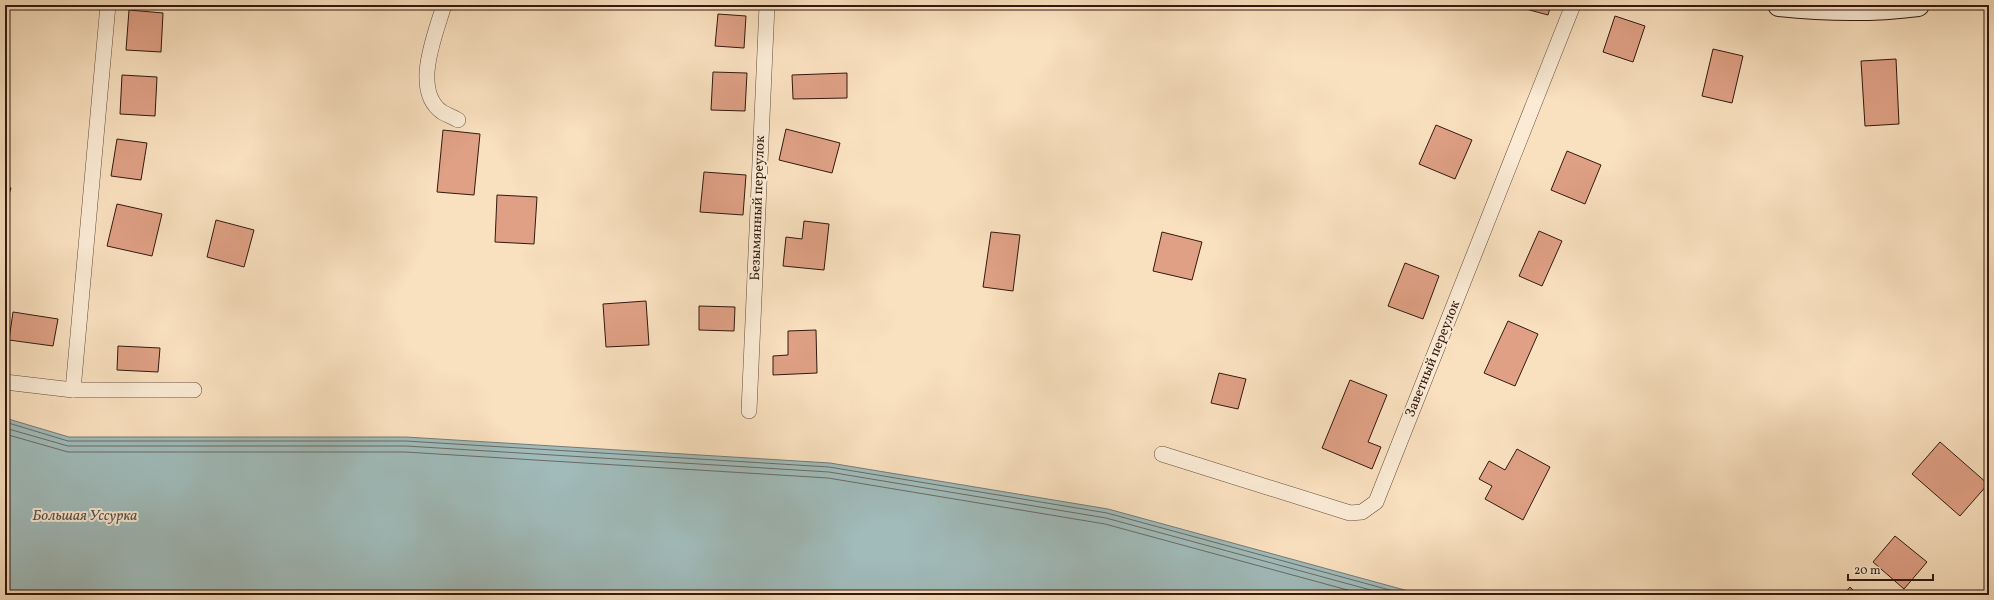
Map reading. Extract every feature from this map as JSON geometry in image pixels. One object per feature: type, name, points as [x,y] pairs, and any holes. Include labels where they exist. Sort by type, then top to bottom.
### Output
[{"type":"main road","points":[[1779,5],[1823,10],[1870,9],[1918,5]]},
{"type":"lane","points":[[73,390],[108,5]]},
{"type":"lane","points":[[444,5],[428,58],[426,83],[430,97],[440,111],[458,120]]},
{"type":"lane","name":"Безымянный переулок","points":[[749,411],[767,5]]},
{"type":"lane","name":"Заветный переулок","points":[[1162,454],[1350,513],[1362,512],[1376,502],[1573,5]]},
{"type":"lane","points":[[5,382],[73,390],[194,390]]},
{"type":"water","name":"Большая Уссурка","points":[[5,418],[69,437],[406,437],[830,463],[1108,509],[1423,595],[5,595]]},
{"type":"building","points":[[1511,5],[1551,5],[1548,15]]},
{"type":"building","points":[[129,10],[163,13],[161,52],[126,50]]},
{"type":"building","points":[[718,14],[746,16],[744,48],[715,46]]},
{"type":"building","points":[[1615,16],[1645,26],[1633,62],[1603,52]]},
{"type":"building","points":[[1713,49],[1743,56],[1732,103],[1702,96]]},
{"type":"building","points":[[1896,59],[1899,124],[1865,126],[1861,61]]},
{"type":"building","points":[[713,72],[747,73],[745,111],[711,110]]},
{"type":"building","points":[[847,73],[847,98],[793,99],[792,75]]},
{"type":"building","points":[[122,75],[157,77],[155,116],[120,114]]},
{"type":"building","points":[[1436,125],[1472,140],[1455,179],[1419,164]]},
{"type":"building","points":[[786,129],[840,143],[832,173],[779,160]]},
{"type":"building","points":[[443,130],[480,134],[474,195],[437,192]]},
{"type":"building","points":[[117,139],[147,143],[141,180],[111,176]]},
{"type":"building","points":[[1567,151],[1601,165],[1585,204],[1551,190]]},
{"type":"building","points":[[704,172],[746,175],[743,215],[700,212]]},
{"type":"building","points":[[5,186],[11,188],[5,207]]},
{"type":"building","points":[[497,195],[537,197],[534,244],[495,242]]},
{"type":"building","points":[[117,204],[162,214],[152,256],[107,246]]},
{"type":"building","points":[[216,220],[254,230],[244,267],[207,257]]},
{"type":"building","points":[[804,221],[829,224],[824,270],[783,266],[786,237],[802,239]]},
{"type":"building","points":[[1539,231],[1562,241],[1542,286],[1519,276]]},
{"type":"building","points":[[991,232],[1020,235],[1013,291],[983,287]]},
{"type":"building","points":[[1162,232],[1202,242],[1192,280],[1153,271]]},
{"type":"building","points":[[1405,263],[1439,276],[1423,319],[1388,306]]},
{"type":"building","points":[[646,301],[649,345],[606,347],[603,304]]},
{"type":"building","points":[[699,306],[735,307],[734,331],[699,330]]},
{"type":"building","points":[[13,312],[58,319],[53,346],[9,340]]},
{"type":"building","points":[[1508,321],[1538,334],[1515,386],[1484,373]]},
{"type":"building","points":[[816,330],[817,373],[773,375],[773,356],[788,355],[788,331]]},
{"type":"building","points":[[118,346],[160,348],[158,372],[117,370]]},
{"type":"building","points":[[1219,373],[1246,379],[1238,409],[1211,403]]},
{"type":"building","points":[[1350,380],[1387,395],[1368,442],[1381,447],[1372,469],[1322,448]]},
{"type":"building","points":[[1940,442],[1988,484],[1960,516],[1912,474]]},
{"type":"building","points":[[1517,449],[1550,467],[1523,520],[1485,499],[1492,486],[1479,479],[1489,461],[1505,470]]},
{"type":"building","points":[[1895,536],[1927,562],[1904,589],[1873,562]]},
{"type":"building","points":[[1850,587],[1858,595],[1843,595]]}]
